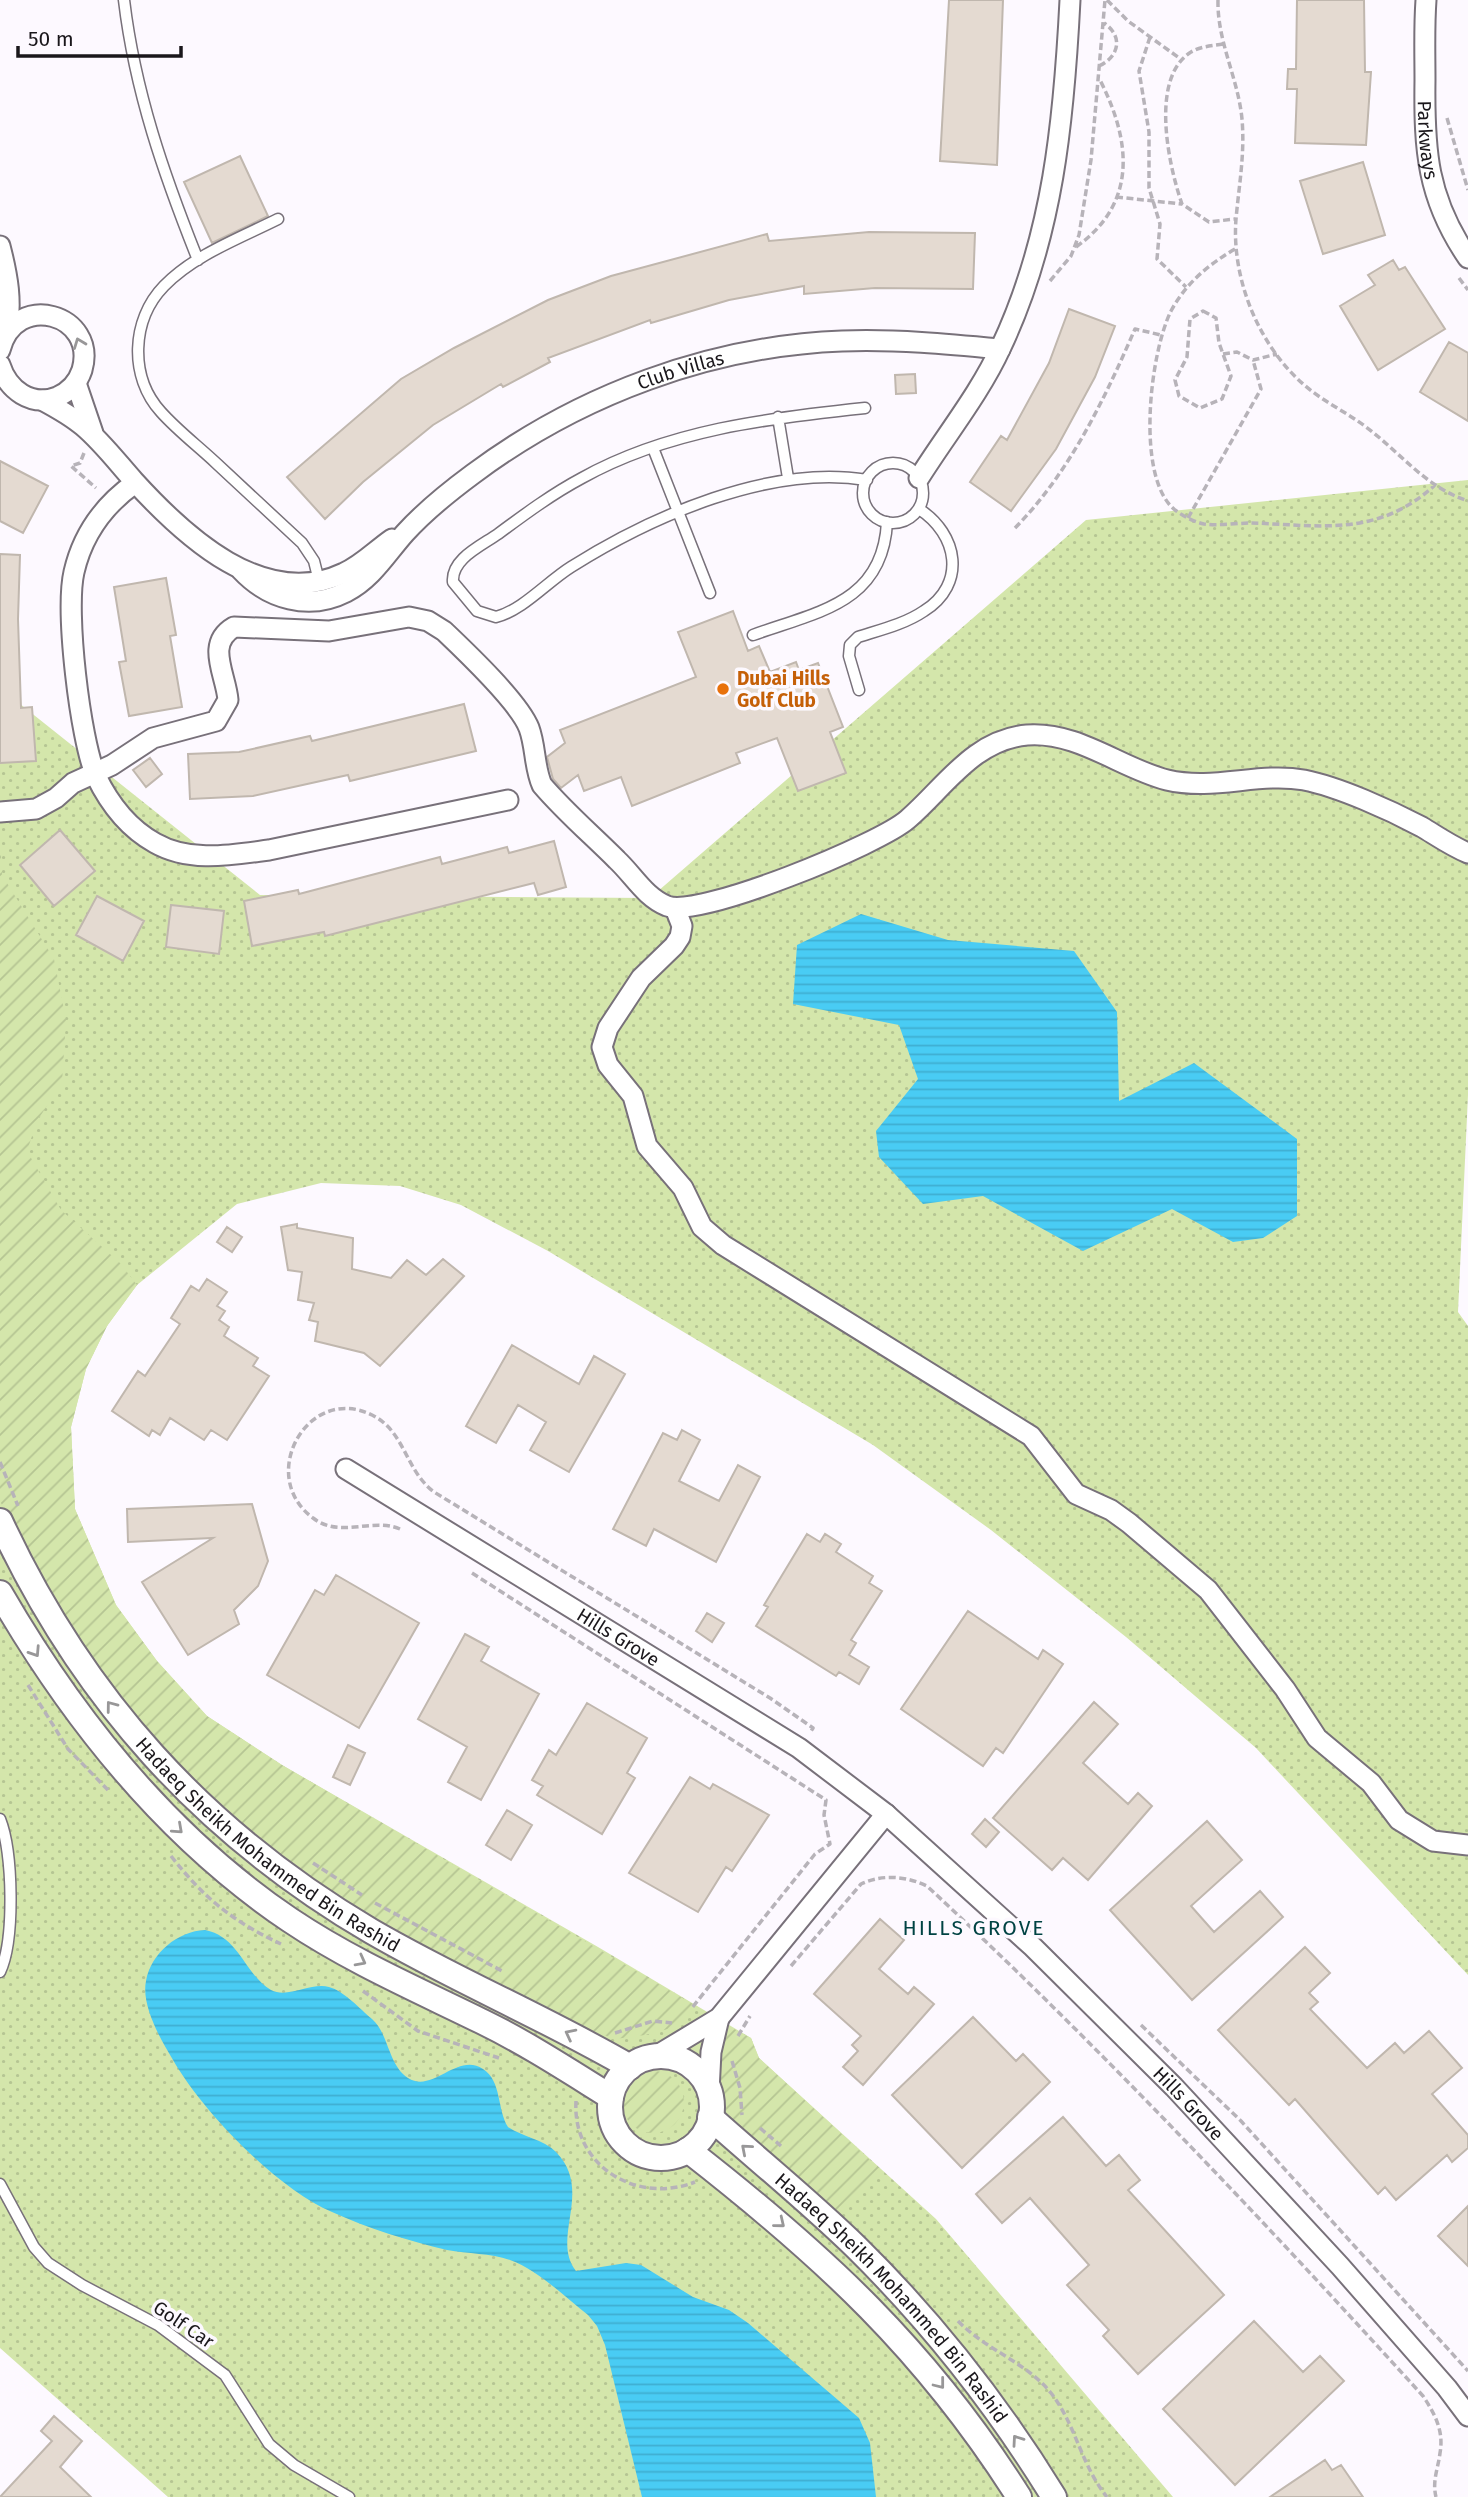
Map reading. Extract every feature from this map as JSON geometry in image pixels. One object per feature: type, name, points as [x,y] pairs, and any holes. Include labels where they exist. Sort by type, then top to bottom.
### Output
[{"type":"street","points":[[919,478],[1000,349],[1044,230],[1056,172],[1063,112],[1070,0]]},
{"type":"street","name":"Parkways","points":[[1424,4],[1424,136],[1428,171],[1438,205],[1468,258]]},
{"type":"street","points":[[0,246],[9,278],[10,305],[2,342]]},
{"type":"street","points":[[9,278],[25,299],[70,325],[83,347],[82,372],[76,383],[66,392],[42,400]]},
{"type":"street","points":[[2,342],[24,318],[47,314]]},
{"type":"street","name":"Club Villas","points":[[88,440],[186,529],[241,569],[251,580],[276,595],[304,601],[405,533],[472,475],[517,444],[585,406],[666,373],[751,352],[839,341],[927,342],[1000,349]]},
{"type":"street","points":[[0,365],[6,386],[42,400],[71,416],[88,440]]},
{"type":"street","points":[[76,383],[88,440]]},
{"type":"street","points":[[135,482],[111,500],[82,546],[69,597],[69,623],[95,773],[116,810],[134,829],[155,844],[180,853],[206,857],[269,850],[508,800]]},
{"type":"street","points":[[321,591],[329,631]]},
{"type":"street","points":[[0,812],[36,809],[56,798],[73,783],[153,738],[209,724],[222,715],[228,700],[218,649],[228,631],[241,625],[329,631],[410,617],[428,621],[443,631],[520,712],[533,742],[536,772],[542,785],[648,895],[675,908],[688,908],[733,895],[872,842],[907,820],[967,761],[998,743],[1027,735],[1053,737],[1082,745],[1143,771],[1186,783],[1222,784],[1272,778],[1320,784],[1407,820],[1468,853]]},
{"type":"street","points":[[675,908],[682,926],[680,937],[641,978],[608,1028],[602,1047],[608,1065],[633,1096],[647,1146],[683,1188],[702,1227],[723,1245],[1031,1436],[1063,1481],[1076,1494],[1111,1510],[1129,1523],[1208,1590],[1285,1689],[1317,1738],[1371,1783],[1399,1820],[1433,1841],[1468,1845]]},
{"type":"street","name":"Hills Grove","points":[[346,1469],[799,1748],[886,1814],[1033,1947],[1128,2039],[1340,2266],[1447,2388],[1468,2416]]},
{"type":"street","name":"Hadaeq Sheikh Mohammed Bin Rashid","points":[[11,1518],[49,1616],[83,1670],[122,1721],[209,1815],[289,1878],[341,1913],[630,2067]]},
{"type":"street","name":"Hadaeq Sheikh Mohammed Bin Rashid","points":[[0,1593],[48,1672],[113,1758],[173,1825],[230,1875],[291,1920],[357,1960],[514,2038],[611,2097]]},
{"type":"street","points":[[719,2018],[711,2052],[710,2118],[703,2136],[678,2155],[654,2157],[632,2149],[617,2132],[612,2121],[611,2097],[615,2086],[630,2067],[656,2056],[719,2018],[886,1814]]},
{"type":"street","points":[[656,2056],[676,2058],[692,2067],[709,2091]]},
{"type":"street","name":"Hadaeq Sheikh Mohammed Bin Rashid","points":[[710,2118],[826,2218],[915,2309],[997,2410],[1054,2497]]},
{"type":"street","name":"Hadaeq Sheikh Mohammed Bin Rashid","points":[[688,2150],[802,2241],[870,2305],[963,2414],[1019,2497]]},
{"type":"lane","points":[[124,0],[147,123],[161,168],[198,260]]},
{"type":"lane","points":[[278,219],[198,260],[164,285],[145,314],[137,348],[143,382],[161,412],[302,543],[314,561],[321,591]]},
{"type":"lane","points":[[865,408],[779,417],[715,429],[653,448],[584,476],[552,495],[463,560],[454,570],[453,582],[477,611],[490,617],[503,615],[594,553],[677,514],[788,478],[827,475],[867,480]]},
{"type":"lane","points":[[779,417],[788,478]]},
{"type":"lane","points":[[653,448],[710,593]]},
{"type":"lane","points":[[888,464],[905,466],[919,478],[922,499],[919,509],[910,518],[899,523],[887,522],[872,514],[864,497],[867,480],[872,472],[888,464]]},
{"type":"lane","points":[[859,690],[849,656],[849,645],[858,638],[923,612],[944,591],[951,577],[953,561],[944,530],[919,509]]},
{"type":"lane","points":[[753,635],[836,605],[860,590],[878,566],[886,538],[887,522]]},
{"type":"lane","points":[[0,1819],[7,1838],[10,1879],[8,1945],[0,1972]]},
{"type":"lane","name":"Golf Car","points":[[0,2183],[34,2247],[48,2263],[82,2285],[158,2325],[215,2367],[235,2387],[249,2418],[269,2444],[294,2465],[349,2497]]},
{"type":"path","points":[[1075,248],[1091,160],[1106,0]]},
{"type":"path","points":[[1106,0],[1128,22],[1182,60]]},
{"type":"path","points":[[1218,0],[1223,44],[1242,117],[1243,166],[1236,219],[1236,248],[1250,304],[1277,354],[1314,393],[1366,426],[1434,486],[1468,501]]},
{"type":"path","points":[[1099,66],[1110,61],[1116,51],[1117,40],[1112,29],[1103,22]]},
{"type":"path","points":[[1150,37],[1139,71],[1149,132],[1149,188],[1161,235],[1157,259],[1186,288]]},
{"type":"path","points":[[1182,204],[1169,163],[1165,128],[1169,94],[1182,60],[1196,49],[1223,44]]},
{"type":"path","points":[[1048,284],[1075,248],[1100,226],[1116,197],[1124,166],[1121,131],[1099,78]]},
{"type":"path","points":[[1444,107],[1468,190]]},
{"type":"path","points":[[1116,197],[1182,204],[1209,222],[1236,219]]},
{"type":"path","points":[[1236,248],[1209,265],[1186,288],[1161,335],[1152,388],[1152,466],[1163,497],[1188,518],[1204,524],[1348,525],[1387,516],[1413,503],[1434,486]]},
{"type":"path","points":[[1196,313],[1211,313],[1216,318],[1223,354],[1231,376],[1222,399],[1200,408],[1185,402],[1176,388],[1175,380],[1187,357],[1188,326],[1196,313]]},
{"type":"path","points":[[1015,528],[1047,493],[1078,444],[1106,393],[1135,328],[1161,335]]},
{"type":"path","points":[[1223,354],[1237,352],[1253,359],[1277,354]]},
{"type":"path","points":[[1188,518],[1261,389],[1253,359]]},
{"type":"path","points":[[88,440],[80,463],[72,464],[72,468],[111,500]]},
{"type":"path","points":[[404,1530],[391,1525],[340,1529],[312,1518],[291,1488],[288,1471],[295,1439],[306,1426],[318,1416],[334,1411],[369,1413],[384,1422],[396,1435],[421,1482],[813,1728],[799,1748]]},
{"type":"path","points":[[0,1462],[11,1518]]},
{"type":"path","points":[[463,1568],[826,1800],[824,1815],[830,1844],[815,1854],[687,2014]]},
{"type":"path","points":[[310,1861],[362,1896]]},
{"type":"path","points":[[783,1976],[861,1884],[872,1879],[911,1878],[927,1886],[1102,2053],[1284,2244],[1423,2396],[1434,2414],[1441,2435],[1434,2479],[1436,2497]]},
{"type":"path","points":[[373,1903],[510,1975]]},
{"type":"path","points":[[735,2041],[751,2015]]},
{"type":"path","points":[[1128,2039],[1143,2023],[1241,2121],[1468,2371]]},
{"type":"path","points":[[605,2025],[617,2031]]},
{"type":"path","points":[[580,2077],[576,2104],[580,2132],[593,2158],[614,2177],[638,2187],[663,2190],[681,2188],[715,2171]]},
{"type":"green space","points":[[1468,480],[1468,1095],[1458,1312],[1468,1326],[1468,1975],[1256,1748],[1126,1637],[991,1530],[873,1445],[548,1251],[461,1205],[400,1186],[321,1183],[237,1204],[137,1285],[107,1326],[86,1369],[71,1427],[75,1509],[116,1605],[157,1661],[207,1716],[282,1765],[751,2038],[759,2058],[936,2219],[1173,2497],[168,2497],[0,2348],[0,688],[260,895],[650,898],[1086,520]]},
{"type":"green space","points":[[0,840],[2,875],[54,959],[66,1020],[62,1083],[37,1121],[27,1151],[61,1210],[120,1263],[137,1285],[107,1326],[86,1369],[71,1427],[75,1509],[116,1605],[157,1661],[207,1716],[282,1765],[698,2007],[679,2026],[615,2039],[587,2029],[361,1912],[291,1867],[231,1816],[161,1747],[106,1683],[46,1590],[0,1501]]},
{"type":"green space","points":[[719,2021],[751,2038],[759,2058],[882,2171],[835,2214],[726,2120],[711,2074]]},
{"type":"green space","points":[[647,2071],[659,2071],[675,2080],[682,2090],[682,2114],[675,2124],[659,2133],[647,2133],[636,2128],[627,2119],[622,2108],[622,2096],[627,2085],[636,2076]]},
{"type":"water","points":[[861,914],[948,940],[1074,951],[1117,1012],[1119,1101],[1194,1063],[1297,1139],[1297,1216],[1263,1238],[1233,1242],[1172,1209],[1083,1251],[983,1196],[923,1204],[879,1157],[876,1131],[918,1079],[899,1025],[793,1004],[797,945]]},
{"type":"water","points":[[205,1930],[226,1940],[254,1975],[271,1990],[285,1993],[322,1986],[335,1989],[346,1996],[378,2025],[392,2058],[408,2078],[417,2082],[427,2081],[464,2065],[473,2065],[489,2074],[508,2127],[551,2148],[567,2167],[572,2182],[572,2198],[567,2244],[569,2258],[576,2271],[626,2263],[641,2265],[693,2297],[729,2310],[748,2323],[859,2418],[870,2443],[876,2497],[642,2497],[605,2345],[597,2326],[588,2315],[541,2277],[520,2264],[495,2256],[447,2250],[403,2238],[345,2218],[310,2201],[265,2167],[243,2146],[222,2125],[186,2080],[158,2033],[149,2012],[146,1981],[154,1961],[167,1945],[185,1934]]},
{"type":"building","points":[[949,0],[1003,0],[997,165],[940,161]]},
{"type":"building","points":[[1297,0],[1364,0],[1365,72],[1371,72],[1366,145],[1295,143],[1297,89],[1287,89],[1288,69],[1296,69]]},
{"type":"building","points":[[240,156],[268,216],[212,243],[184,182]]},
{"type":"building","points":[[1363,162],[1385,235],[1323,254],[1300,181]]},
{"type":"building","points":[[869,232],[975,233],[973,289],[875,288],[804,294],[804,286],[729,300],[651,323],[650,320],[548,358],[550,362],[503,387],[501,384],[433,425],[363,482],[325,519],[287,477],[401,379],[454,348],[548,300],[611,276],[767,234],[769,241]]},
{"type":"building","points":[[1393,260],[1399,270],[1405,267],[1445,329],[1378,370],[1340,306],[1375,285],[1368,275]]},
{"type":"building","points":[[1069,309],[1115,326],[1095,377],[1056,449],[1011,511],[970,482],[1001,436],[1007,440],[1049,363]]},
{"type":"building","points":[[1449,342],[1468,353],[1468,421],[1420,392]]},
{"type":"building","points":[[915,374],[916,393],[896,394],[895,375]]},
{"type":"building","points":[[0,461],[48,486],[23,533],[0,521]]},
{"type":"building","points":[[0,554],[20,555],[18,619],[21,708],[32,707],[36,761],[0,763]]},
{"type":"building","points":[[166,578],[176,635],[170,636],[182,707],[129,716],[119,662],[126,661],[114,587]]},
{"type":"building","points":[[733,611],[748,651],[759,646],[770,672],[796,662],[799,670],[818,663],[843,727],[830,732],[846,773],[798,791],[777,738],[736,753],[740,763],[632,806],[621,777],[584,791],[578,775],[561,788],[553,779],[547,757],[565,743],[560,730],[696,677],[678,632]]},
{"type":"building","points":[[464,704],[476,751],[350,781],[348,775],[253,796],[190,799],[188,754],[239,752],[310,736],[312,741]]},
{"type":"building","points":[[150,758],[162,774],[146,787],[133,770]]},
{"type":"building","points":[[60,830],[95,871],[54,906],[20,865]]},
{"type":"building","points":[[554,841],[566,887],[538,895],[534,883],[325,936],[324,932],[252,946],[244,901],[298,890],[299,894],[440,857],[442,864],[507,847],[509,853]]},
{"type":"building","points":[[97,896],[144,921],[123,961],[76,935]]},
{"type":"building","points":[[171,905],[224,911],[219,954],[166,947]]},
{"type":"building","points":[[297,1224],[297,1228],[353,1238],[352,1269],[391,1278],[407,1260],[426,1275],[443,1259],[464,1276],[380,1366],[364,1353],[315,1341],[318,1322],[309,1320],[314,1303],[298,1300],[302,1272],[288,1270],[281,1227]]},
{"type":"building","points":[[227,1227],[242,1237],[232,1252],[217,1242]]},
{"type":"building","points":[[207,1279],[227,1292],[217,1306],[225,1311],[219,1320],[229,1327],[224,1336],[258,1358],[253,1366],[269,1376],[227,1440],[211,1430],[204,1440],[170,1418],[160,1435],[152,1430],[149,1436],[112,1411],[138,1371],[145,1376],[180,1324],[171,1318],[191,1286],[199,1291]]},
{"type":"building","points":[[512,1345],[579,1384],[594,1356],[625,1374],[569,1472],[530,1450],[546,1422],[518,1405],[496,1443],[466,1426]]},
{"type":"building","points":[[682,1430],[700,1440],[679,1481],[719,1501],[738,1465],[760,1477],[716,1562],[654,1529],[646,1546],[613,1529],[663,1433],[677,1440]]},
{"type":"building","points":[[252,1504],[268,1561],[258,1586],[234,1610],[239,1624],[188,1655],[142,1582],[213,1538],[128,1542],[127,1509]]},
{"type":"building","points":[[807,1534],[820,1542],[825,1534],[841,1544],[836,1552],[873,1576],[869,1583],[882,1591],[851,1640],[856,1643],[849,1655],[869,1667],[859,1684],[839,1672],[836,1676],[756,1626],[768,1607],[764,1605]]},
{"type":"building","points":[[336,1575],[419,1623],[359,1728],[267,1675],[315,1590],[324,1595]]},
{"type":"building","points":[[968,1611],[1038,1659],[1043,1650],[1063,1664],[1003,1753],[996,1748],[983,1766],[901,1709]]},
{"type":"building","points":[[707,1613],[724,1623],[712,1642],[696,1631]]},
{"type":"building","points":[[465,1634],[489,1647],[481,1661],[539,1694],[481,1800],[448,1782],[467,1747],[418,1719]]},
{"type":"building","points":[[1094,1702],[1118,1724],[1083,1763],[1128,1804],[1138,1793],[1152,1806],[1088,1880],[1063,1858],[1052,1870],[993,1818]]},
{"type":"building","points":[[587,1703],[647,1738],[627,1773],[635,1778],[602,1834],[537,1795],[543,1786],[532,1780],[549,1750],[556,1755]]},
{"type":"building","points":[[348,1745],[365,1753],[350,1785],[333,1777]]},
{"type":"building","points":[[690,1777],[710,1789],[713,1784],[769,1815],[732,1871],[726,1867],[698,1912],[629,1873]]},
{"type":"building","points":[[507,1810],[532,1825],[511,1860],[486,1845]]},
{"type":"building","points":[[985,1819],[999,1832],[986,1847],[972,1834]]},
{"type":"building","points":[[1207,1821],[1242,1860],[1191,1906],[1214,1932],[1260,1891],[1283,1917],[1192,2000],[1110,1910]]},
{"type":"building","points":[[880,1919],[904,1940],[879,1969],[908,1994],[914,1987],[934,2004],[863,2085],[843,2067],[858,2051],[852,2045],[861,2036],[814,1994]]},
{"type":"building","points":[[1305,1947],[1330,1973],[1309,1993],[1318,2002],[1310,2009],[1367,2068],[1395,2043],[1404,2053],[1429,2031],[1462,2068],[1432,2094],[1468,2135],[1468,2148],[1452,2162],[1447,2155],[1396,2200],[1385,2187],[1378,2194],[1295,2099],[1289,2105],[1218,2030]]},
{"type":"building","points":[[973,2017],[1016,2061],[1023,2054],[1050,2082],[962,2168],[892,2095]]},
{"type":"building","points":[[1063,2117],[1106,2166],[1119,2155],[1140,2180],[1128,2190],[1224,2295],[1138,2374],[1103,2336],[1109,2330],[1067,2285],[1089,2265],[1030,2198],[1002,2223],[976,2194]]},
{"type":"building","points":[[1468,2206],[1468,2266],[1438,2236]]},
{"type":"building","points":[[1254,2321],[1303,2372],[1320,2356],[1344,2381],[1235,2485],[1163,2409]]},
{"type":"building","points":[[54,2416],[82,2441],[60,2467],[91,2497],[0,2497],[52,2441],[41,2431]]},
{"type":"building","points":[[1325,2460],[1332,2470],[1341,2465],[1363,2497],[1270,2497]]},
{"type":"place","name":"Dubai Hills Golf Club","points":[[723,689]]},
{"type":"district","name":"HILLS GROVE","points":[[974,1928]]}]
